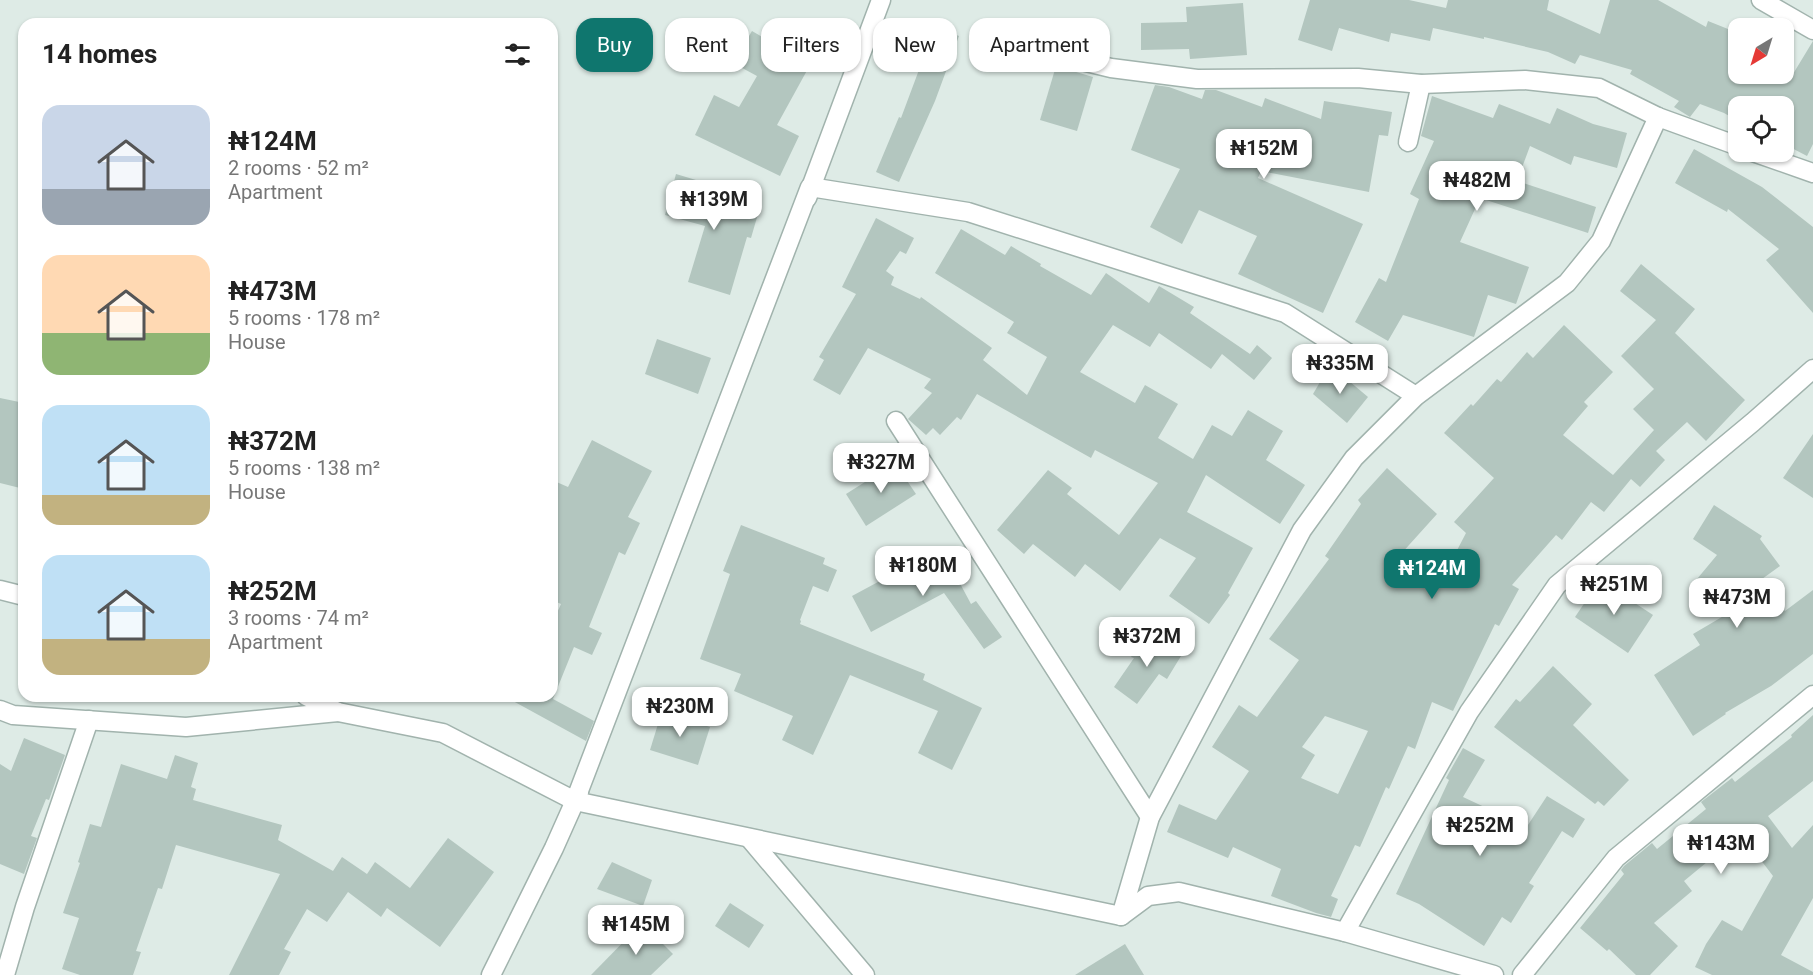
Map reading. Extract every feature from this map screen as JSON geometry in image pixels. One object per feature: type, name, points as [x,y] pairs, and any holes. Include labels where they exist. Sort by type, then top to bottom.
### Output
[{"type":"street","points":[[491,975],[575,801],[881,0]]},
{"type":"street","points":[[1761,0],[1813,30]]},
{"type":"street","points":[[1110,68],[1197,79],[1358,78],[1420,84],[1525,80],[1599,88],[1658,117],[1728,142]]},
{"type":"street","points":[[1408,142],[1420,84]]},
{"type":"street","points":[[1121,916],[1150,817],[1302,530],[1354,458],[1416,396],[1567,282],[1600,241],[1658,117]]},
{"type":"street","points":[[1782,162],[1813,173]]},
{"type":"street","points":[[810,188],[968,212],[1285,313],[1416,396]]},
{"type":"street","points":[[1344,932],[1469,711],[1557,585],[1753,422],[1813,369]]},
{"type":"street","points":[[896,421],[1150,817]]},
{"type":"street","points":[[0,590],[18,594]]},
{"type":"street","points":[[1522,975],[1616,858],[1813,695]]},
{"type":"street","points":[[318,702],[338,712],[443,733],[575,801],[1121,916],[1148,897],[1179,892],[1344,932],[1494,975]]},
{"type":"street","points":[[0,710],[13,715],[186,727],[338,712]]},
{"type":"street","points":[[5,975],[24,907],[89,720]]},
{"type":"street","points":[[477,975],[575,801]]},
{"type":"street","points":[[749,838],[865,975]]},
{"type":"building","points":[[1310,0],[1409,0],[1446,8],[1448,0],[1549,0],[1547,10],[1600,34],[1610,0],[1658,0],[1706,27],[1708,21],[1728,29],[1728,84],[1794,84],[1794,72],[1813,41],[1813,144],[1807,156],[1794,149],[1794,96],[1728,96],[1728,115],[1700,104],[1690,117],[1674,107],[1679,101],[1630,74],[1632,70],[1580,55],[1575,64],[1548,52],[1433,28],[1430,41],[1391,33],[1389,42],[1339,28],[1332,51],[1298,40]]},
{"type":"building","points":[[1243,3],[1247,55],[1190,59],[1189,49],[1141,50],[1141,23],[1187,22],[1186,7]]},
{"type":"building","points":[[752,31],[761,36],[761,72],[806,72],[777,125],[799,136],[780,176],[695,135],[714,95],[739,107],[757,76],[749,72],[749,36]]},
{"type":"building","points":[[918,72],[946,72],[899,182],[876,172],[899,117],[901,118]]},
{"type":"building","points":[[1054,72],[1076,72],[1093,77],[1077,131],[1040,120]]},
{"type":"building","points":[[1155,85],[1169,87],[1202,99],[1205,90],[1216,90],[1262,107],[1265,98],[1321,119],[1324,101],[1392,112],[1388,136],[1379,135],[1369,192],[1261,171],[1258,178],[1363,224],[1323,313],[1238,274],[1257,236],[1199,210],[1182,244],[1150,227],[1180,169],[1131,150]]},
{"type":"building","points":[[1432,96],[1493,118],[1499,104],[1550,124],[1557,108],[1593,124],[1627,133],[1617,168],[1574,156],[1571,165],[1530,146],[1517,181],[1596,207],[1588,233],[1480,198],[1460,242],[1529,267],[1516,304],[1488,295],[1474,337],[1403,315],[1388,341],[1355,322],[1379,278],[1386,282],[1419,199],[1410,194],[1434,141],[1421,136]]},
{"type":"building","points":[[1694,149],[1762,187],[1813,227],[1813,313],[1766,260],[1779,249],[1728,209],[1727,212],[1675,183]]},
{"type":"building","points":[[676,174],[706,183],[704,190],[760,207],[751,238],[747,237],[730,295],[688,282],[705,226],[665,215]]},
{"type":"building","points":[[876,218],[914,238],[906,254],[900,251],[886,271],[894,277],[891,285],[920,299],[921,297],[992,348],[983,360],[1027,395],[1047,357],[1007,333],[1014,322],[935,273],[961,229],[1005,255],[1011,246],[1041,264],[1040,266],[1091,295],[1106,273],[1149,303],[1159,286],[1194,307],[1190,313],[1250,354],[1257,345],[1272,358],[1254,380],[1222,354],[1211,369],[1159,333],[1150,347],[1113,325],[1080,372],[1135,403],[1145,385],[1178,404],[1158,438],[1193,459],[1212,425],[1232,436],[1248,410],[1283,431],[1266,460],[1305,485],[1280,524],[1206,475],[1187,512],[1253,548],[1228,593],[1230,595],[1209,624],[1169,596],[1196,558],[1160,538],[1120,591],[1085,564],[1075,577],[1033,544],[1024,554],[997,530],[1048,470],[1072,488],[1067,494],[1119,535],[1158,483],[1095,450],[1091,458],[977,394],[961,420],[957,417],[940,435],[933,428],[926,435],[908,419],[932,393],[924,388],[931,379],[868,348],[840,395],[813,380],[824,360],[819,357],[856,294],[842,287]]},
{"type":"building","points":[[1641,264],[1695,309],[1675,333],[1745,400],[1706,441],[1687,422],[1656,451],[1665,460],[1640,487],[1631,479],[1604,512],[1591,502],[1562,540],[1556,535],[1512,585],[1519,589],[1499,626],[1495,624],[1453,711],[1432,702],[1415,749],[1408,746],[1389,789],[1386,787],[1360,847],[1355,845],[1331,896],[1338,899],[1331,917],[1271,896],[1281,869],[1233,847],[1228,858],[1167,832],[1179,804],[1216,820],[1249,771],[1212,747],[1239,705],[1257,717],[1299,660],[1269,639],[1329,559],[1325,556],[1361,504],[1358,500],[1387,468],[1437,514],[1400,555],[1440,583],[1466,533],[1454,522],[1494,478],[1444,433],[1497,379],[1501,382],[1527,352],[1533,358],[1564,325],[1613,372],[1584,402],[1588,406],[1563,435],[1613,475],[1654,430],[1633,409],[1654,389],[1621,356],[1656,320],[1620,291]],"holes":[[[1325,716],[1368,731],[1338,794],[1301,778],[1315,755],[1302,747]]]},
{"type":"building","points":[[657,339],[711,358],[698,394],[645,374]]},
{"type":"building","points":[[1330,365],[1368,397],[1347,423],[1313,394]]},
{"type":"building","points":[[0,398],[18,402],[18,488],[0,483]]},
{"type":"building","points":[[1813,434],[1813,498],[1783,478]]},
{"type":"building","points":[[592,440],[652,471],[628,517],[640,523],[625,555],[619,552],[589,627],[602,633],[592,655],[574,647],[558,687],[558,611],[561,604],[558,603],[558,483],[568,487]]},
{"type":"building","points":[[895,463],[916,494],[866,526],[846,494]]},
{"type":"building","points":[[1714,505],[1762,536],[1760,539],[1780,566],[1762,579],[1785,611],[1813,590],[1813,654],[1771,686],[1725,713],[1693,736],[1654,675],[1700,645],[1693,634],[1727,614],[1692,585],[1717,555],[1693,539]]},
{"type":"building","points":[[741,525],[825,558],[823,564],[837,570],[828,592],[813,586],[800,624],[925,674],[923,680],[982,708],[952,770],[918,753],[938,711],[850,675],[813,755],[782,740],[793,716],[734,691],[741,674],[700,659],[730,574],[723,571]]},
{"type":"building","points":[[941,548],[971,604],[976,601],[1002,637],[984,649],[944,593],[871,632],[852,596]]},
{"type":"building","points":[[1600,580],[1653,615],[1628,653],[1575,617]]},
{"type":"building","points":[[1146,634],[1181,656],[1167,679],[1159,674],[1137,704],[1114,687],[1134,658],[1131,657]]},
{"type":"building","points":[[1553,666],[1592,704],[1573,725],[1629,780],[1604,806],[1598,801],[1595,804],[1494,727],[1516,699],[1520,702]]},
{"type":"building","points":[[515,702],[558,702],[594,721],[586,741]]},
{"type":"building","points":[[662,711],[710,727],[698,765],[650,750]]},
{"type":"building","points":[[1813,715],[1813,781],[1768,816],[1792,848],[1813,825],[1813,898],[1781,955],[1813,972],[1813,975],[1712,975],[1695,967],[1706,944],[1722,920],[1742,931],[1773,876],[1741,834],[1684,881],[1692,891],[1654,923],[1678,946],[1650,975],[1636,975],[1609,949],[1607,951],[1580,928],[1624,874],[1621,870],[1624,866],[1652,843],[1657,849],[1706,809],[1701,802],[1732,778],[1735,782],[1792,737],[1791,735]]},
{"type":"building","points":[[24,738],[65,755],[49,800],[46,799],[31,836],[37,838],[24,874],[0,864],[0,764],[11,771]]},
{"type":"building","points":[[1463,748],[1485,760],[1463,797],[1493,811],[1524,831],[1547,796],[1585,819],[1573,838],[1562,831],[1529,883],[1534,886],[1511,923],[1502,917],[1484,946],[1419,904],[1396,894],[1449,780],[1446,778]]},
{"type":"building","points":[[175,755],[198,763],[191,787],[196,789],[193,800],[282,825],[278,840],[333,871],[342,857],[367,874],[375,862],[410,888],[448,838],[494,872],[440,947],[387,908],[381,917],[348,892],[327,922],[307,909],[284,949],[291,952],[279,975],[229,975],[280,874],[176,845],[162,889],[158,888],[136,951],[141,952],[133,975],[80,975],[62,969],[79,918],[63,913],[90,824],[101,827],[121,764],[167,779]]},
{"type":"building","points":[[612,862],[652,880],[643,906],[597,889]]},
{"type":"building","points":[[730,903],[764,925],[749,948],[715,926]]},
{"type":"building","points":[[642,923],[673,954],[651,975],[591,975]]},
{"type":"building","points":[[1125,944],[1144,975],[1075,975]]}]
